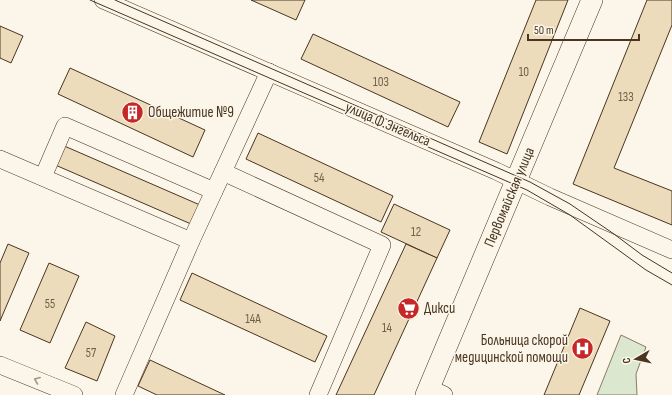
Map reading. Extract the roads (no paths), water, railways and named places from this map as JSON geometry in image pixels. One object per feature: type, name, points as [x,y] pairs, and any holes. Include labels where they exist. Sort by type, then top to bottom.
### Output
[{"type":"main road","name":"Первомайская улица","points":[[433,393],[517,180],[592,0]]},
{"type":"street","name":"улица Ф.Энгельса","points":[[103,0],[517,180],[550,197],[672,250]]},
{"type":"street","points":[[124,395],[191,241],[269,72]]},
{"type":"street","points":[[43,178],[65,126],[214,191]]},
{"type":"street","points":[[0,159],[191,241]]},
{"type":"street","points":[[223,172],[382,245],[318,395]]},
{"type":"street","points":[[0,365],[74,395]]},
{"type":"tram line","points":[[90,0],[527,190],[570,215],[646,270],[672,285]]},
{"type":"tram line","points":[[115,0],[530,182],[570,204],[642,255],[672,273]]},
{"type":"place","name":"Общежитие №9","points":[[132,112]]},
{"type":"place","name":"Дикси","points":[[408,308]]},
{"type":"place","name":"Больница скорой медицинской помощи","points":[[583,349]]}]
